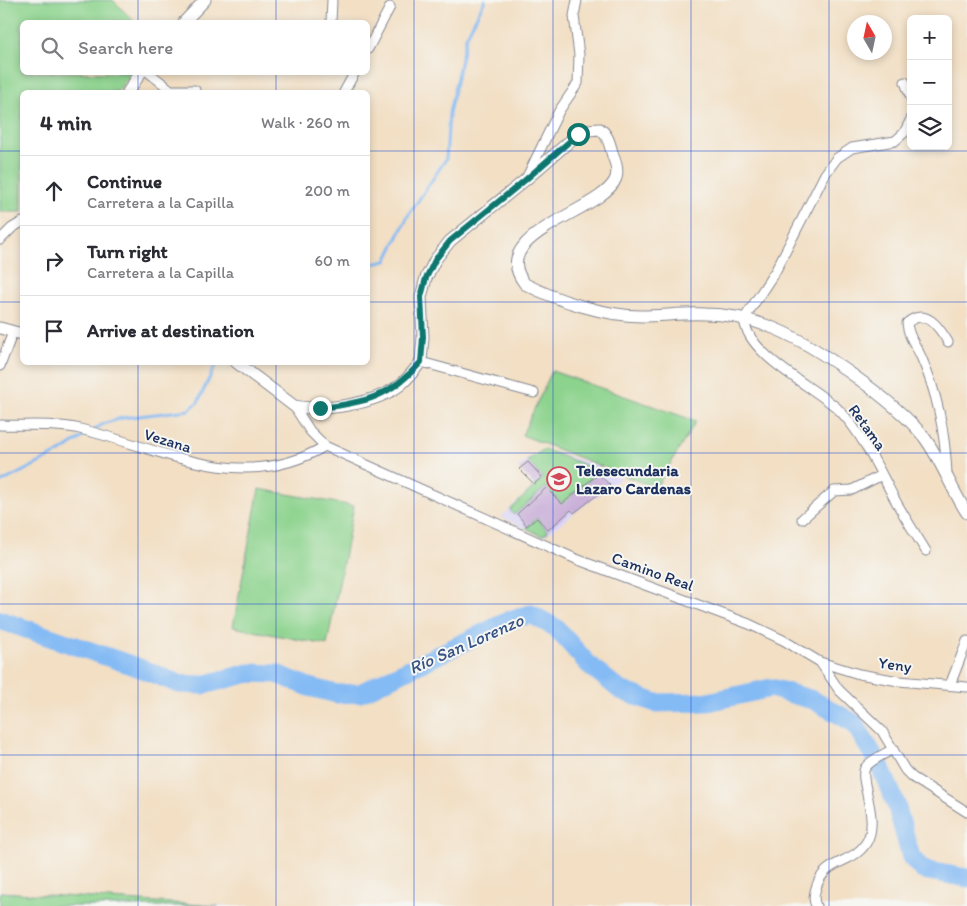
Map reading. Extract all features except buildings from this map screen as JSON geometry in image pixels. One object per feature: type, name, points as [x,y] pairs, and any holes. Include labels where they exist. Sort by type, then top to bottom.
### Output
[{"type":"street","points":[[186,20],[205,0]]},
{"type":"street","points":[[331,20],[332,0]]},
{"type":"street","points":[[524,181],[538,149],[559,111],[578,83],[579,55],[574,16],[577,0]]},
{"type":"street","points":[[370,45],[390,7]]},
{"type":"street","points":[[129,90],[139,75]]},
{"type":"street","points":[[152,75],[171,90],[195,90]]},
{"type":"street","points":[[345,90],[353,75]]},
{"type":"street","points":[[905,82],[907,87]]},
{"type":"street","points":[[744,319],[776,270],[825,174],[837,158],[852,148],[895,140],[904,133],[907,127]]},
{"type":"street","points":[[240,365],[294,406],[320,408],[372,398],[399,385],[421,362],[423,337],[421,297],[426,278],[435,260],[450,241],[578,134],[594,128],[605,133],[608,138],[617,166],[615,180],[603,194],[542,230],[522,246],[517,259],[517,268],[519,277],[524,284],[575,304],[626,315],[706,314],[744,319],[770,326],[809,347],[860,380],[913,425],[925,438],[947,473],[967,513]]},
{"type":"street","points":[[0,240],[20,223]]},
{"type":"street","points":[[947,473],[943,426],[939,407],[922,357],[911,340],[907,323],[914,318],[927,318],[936,323],[948,342]]},
{"type":"street","name":"Retama","points":[[744,319],[749,335],[769,358],[838,410],[872,455],[906,520],[926,551]]},
{"type":"street","points":[[0,328],[18,333],[0,366]]},
{"type":"street","points":[[421,362],[534,393]]},
{"type":"street","name":"Camino Real","points":[[294,406],[310,431],[325,446],[576,559],[749,624],[820,662],[839,690],[882,731],[905,770],[912,777],[967,812]]},
{"type":"street","name":"Vezana","points":[[0,425],[78,429],[187,462],[231,467],[280,463],[309,456],[325,446]]},
{"type":"street","points":[[802,519],[834,491],[852,490],[882,475]]},
{"type":"street","points":[[950,685],[967,641]]},
{"type":"street","name":"Yeny","points":[[820,662],[859,674],[900,681],[967,687]]},
{"type":"street","points":[[816,906],[814,896],[822,874],[858,851],[867,841],[870,834],[869,800],[862,775],[866,767],[893,749]]},
{"type":"shaded area","name":"Telesecundaria Lazaro Cardenas","points":[[543,449],[593,464],[621,478],[543,537],[501,517],[534,486],[517,467]]},
{"type":"shaded area","points":[[0,891],[53,896],[236,906],[0,906]]},
{"type":"green space","points":[[0,0],[113,0],[133,20],[20,20],[20,75],[130,75],[119,90],[20,90],[20,212],[0,212]]},
{"type":"green space","points":[[552,371],[696,421],[656,488],[522,435]]},
{"type":"green space","points":[[544,449],[600,471],[571,496],[575,501],[567,509],[546,487],[514,515],[510,510],[543,478],[527,461]]},
{"type":"green space","points":[[259,489],[354,506],[327,645],[233,627]]},
{"type":"green space","points":[[537,518],[548,532],[542,536],[526,528]]},
{"type":"green space","points":[[0,892],[218,906],[0,906]]},
{"type":"waterway","points":[[370,265],[386,261],[408,216],[446,159],[449,113],[466,37],[485,0]]},
{"type":"waterway","points":[[94,430],[103,424],[122,418],[189,410],[198,402],[216,365]]},
{"type":"waterway","points":[[0,483],[62,451],[89,433]]},
{"type":"waterway","name":"Río San Lorenzo","points":[[0,620],[137,667],[179,684],[203,685],[249,673],[277,674],[309,687],[337,694],[360,693],[510,620],[531,614],[556,628],[588,664],[620,690],[656,703],[708,702],[771,688],[813,700],[854,723],[880,766],[896,804],[911,857],[923,870],[967,878]]},
{"type":"place","name":"Telesecundaria Lazaro Cardenas","points":[[559,479]]},
{"type":"route","points":[[320,408],[337,406],[386,393],[399,385],[412,372],[421,362],[423,337],[422,288],[435,260],[450,241],[578,134]]}]
